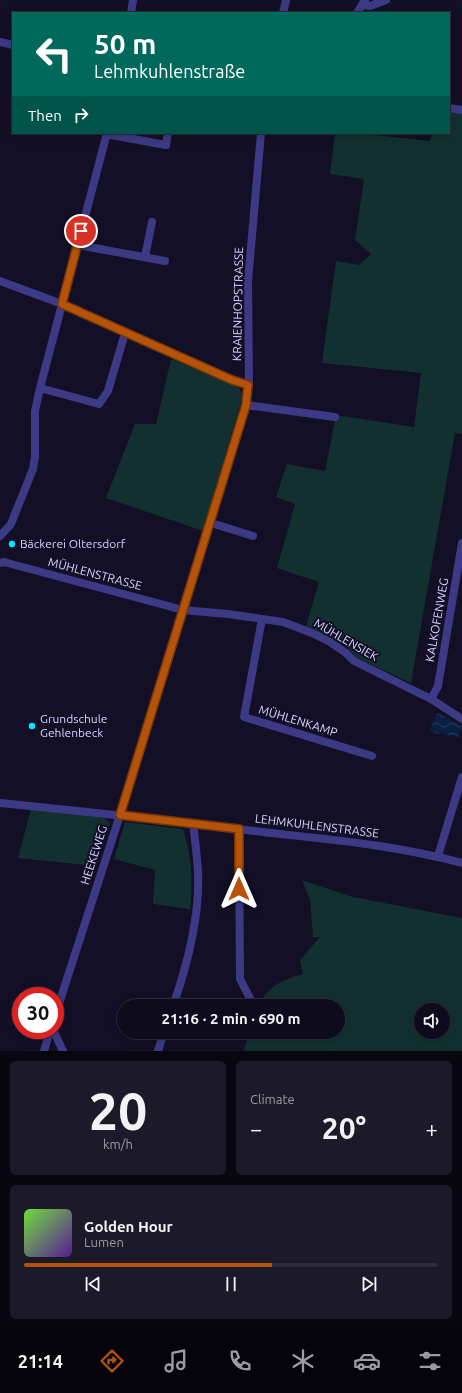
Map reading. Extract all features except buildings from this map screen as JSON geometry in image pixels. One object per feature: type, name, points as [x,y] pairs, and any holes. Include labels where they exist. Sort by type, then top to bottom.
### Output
[{"type":"street","points":[[131,12],[133,0]]},
{"type":"street","points":[[283,12],[286,0]]},
{"type":"street","points":[[358,12],[364,2],[370,6],[386,0]]},
{"type":"street","points":[[0,42],[12,44]]},
{"type":"street","points":[[450,108],[462,110]]},
{"type":"street","points":[[0,536],[11,524],[33,469],[35,457],[35,411],[106,134]]},
{"type":"street","points":[[111,134],[166,145],[168,134]]},
{"type":"street","name":"KRAIENHOPSTRASSE","points":[[183,610],[246,405],[248,385],[248,281],[261,134]]},
{"type":"street","points":[[145,257],[152,222]]},
{"type":"street","points":[[78,245],[165,261]]},
{"type":"street","points":[[0,281],[62,304],[232,380],[248,385]]},
{"type":"street","points":[[40,388],[99,404],[108,391],[125,333]]},
{"type":"street","points":[[246,405],[335,417]]},
{"type":"street","points":[[210,522],[253,536]]},
{"type":"street","name":"KALKOFENWEG","points":[[431,699],[438,686],[462,543]]},
{"type":"street","name":"MÜHLENSTRASSE","points":[[0,563],[4,562],[183,610]]},
{"type":"street","name":"MÜHLENSIEK","points":[[183,610],[228,614],[283,622],[312,633],[341,649],[354,662],[431,699],[462,719]]},
{"type":"street","name":"HEEKEWEG","points":[[64,988],[120,815],[183,610]]},
{"type":"street","name":"MÜHLENKAMP","points":[[262,619],[244,717],[372,756]]},
{"type":"street","points":[[438,856],[462,777]]},
{"type":"street","name":"LEHMKUHLENSTRASSE","points":[[0,803],[193,823],[392,848],[438,856],[462,863]]},
{"type":"street","points":[[175,999],[180,986],[192,933],[198,892],[198,872],[193,823]]},
{"type":"street","points":[[239,829],[240,979],[250,999]]},
{"type":"street","points":[[44,1051],[48,1039]]},
{"type":"street","points":[[57,1039],[63,1051]]},
{"type":"street","points":[[158,1051],[162,1039]]},
{"type":"green space","points":[[450,110],[462,112],[462,434],[455,433],[411,683],[357,658],[344,644],[306,626],[319,582],[277,568],[295,504],[276,497],[287,464],[325,471],[336,415],[414,427],[421,373],[322,363],[336,261],[359,265],[371,254],[355,240],[364,179],[330,174],[335,134],[365,134],[430,141],[432,134],[450,134]]},
{"type":"green space","points":[[171,359],[238,386],[243,395],[203,531],[106,498],[135,424],[156,424]]},
{"type":"green space","points":[[31,809],[105,818],[110,823],[96,866],[18,858]]},
{"type":"green space","points":[[125,822],[183,829],[191,869],[190,909],[153,904],[155,870],[114,859]]},
{"type":"green space","points":[[302,880],[353,897],[462,918],[462,1051],[244,1051],[247,1039],[345,1039],[345,999],[262,999],[271,988],[288,979],[303,974],[300,960],[320,937],[313,937],[310,900]]},
{"type":"water","points":[[437,713],[462,726],[458,737],[429,732]]},
{"type":"place","name":"Bäckerei Oltersdorf","points":[[12,544]]},
{"type":"place","name":"Grundschule Gehlenbeck","points":[[32,726]]},
{"type":"route","points":[[81,231],[62,304],[232,380],[248,385],[246,405],[120,815],[239,829],[239,889]]}]
